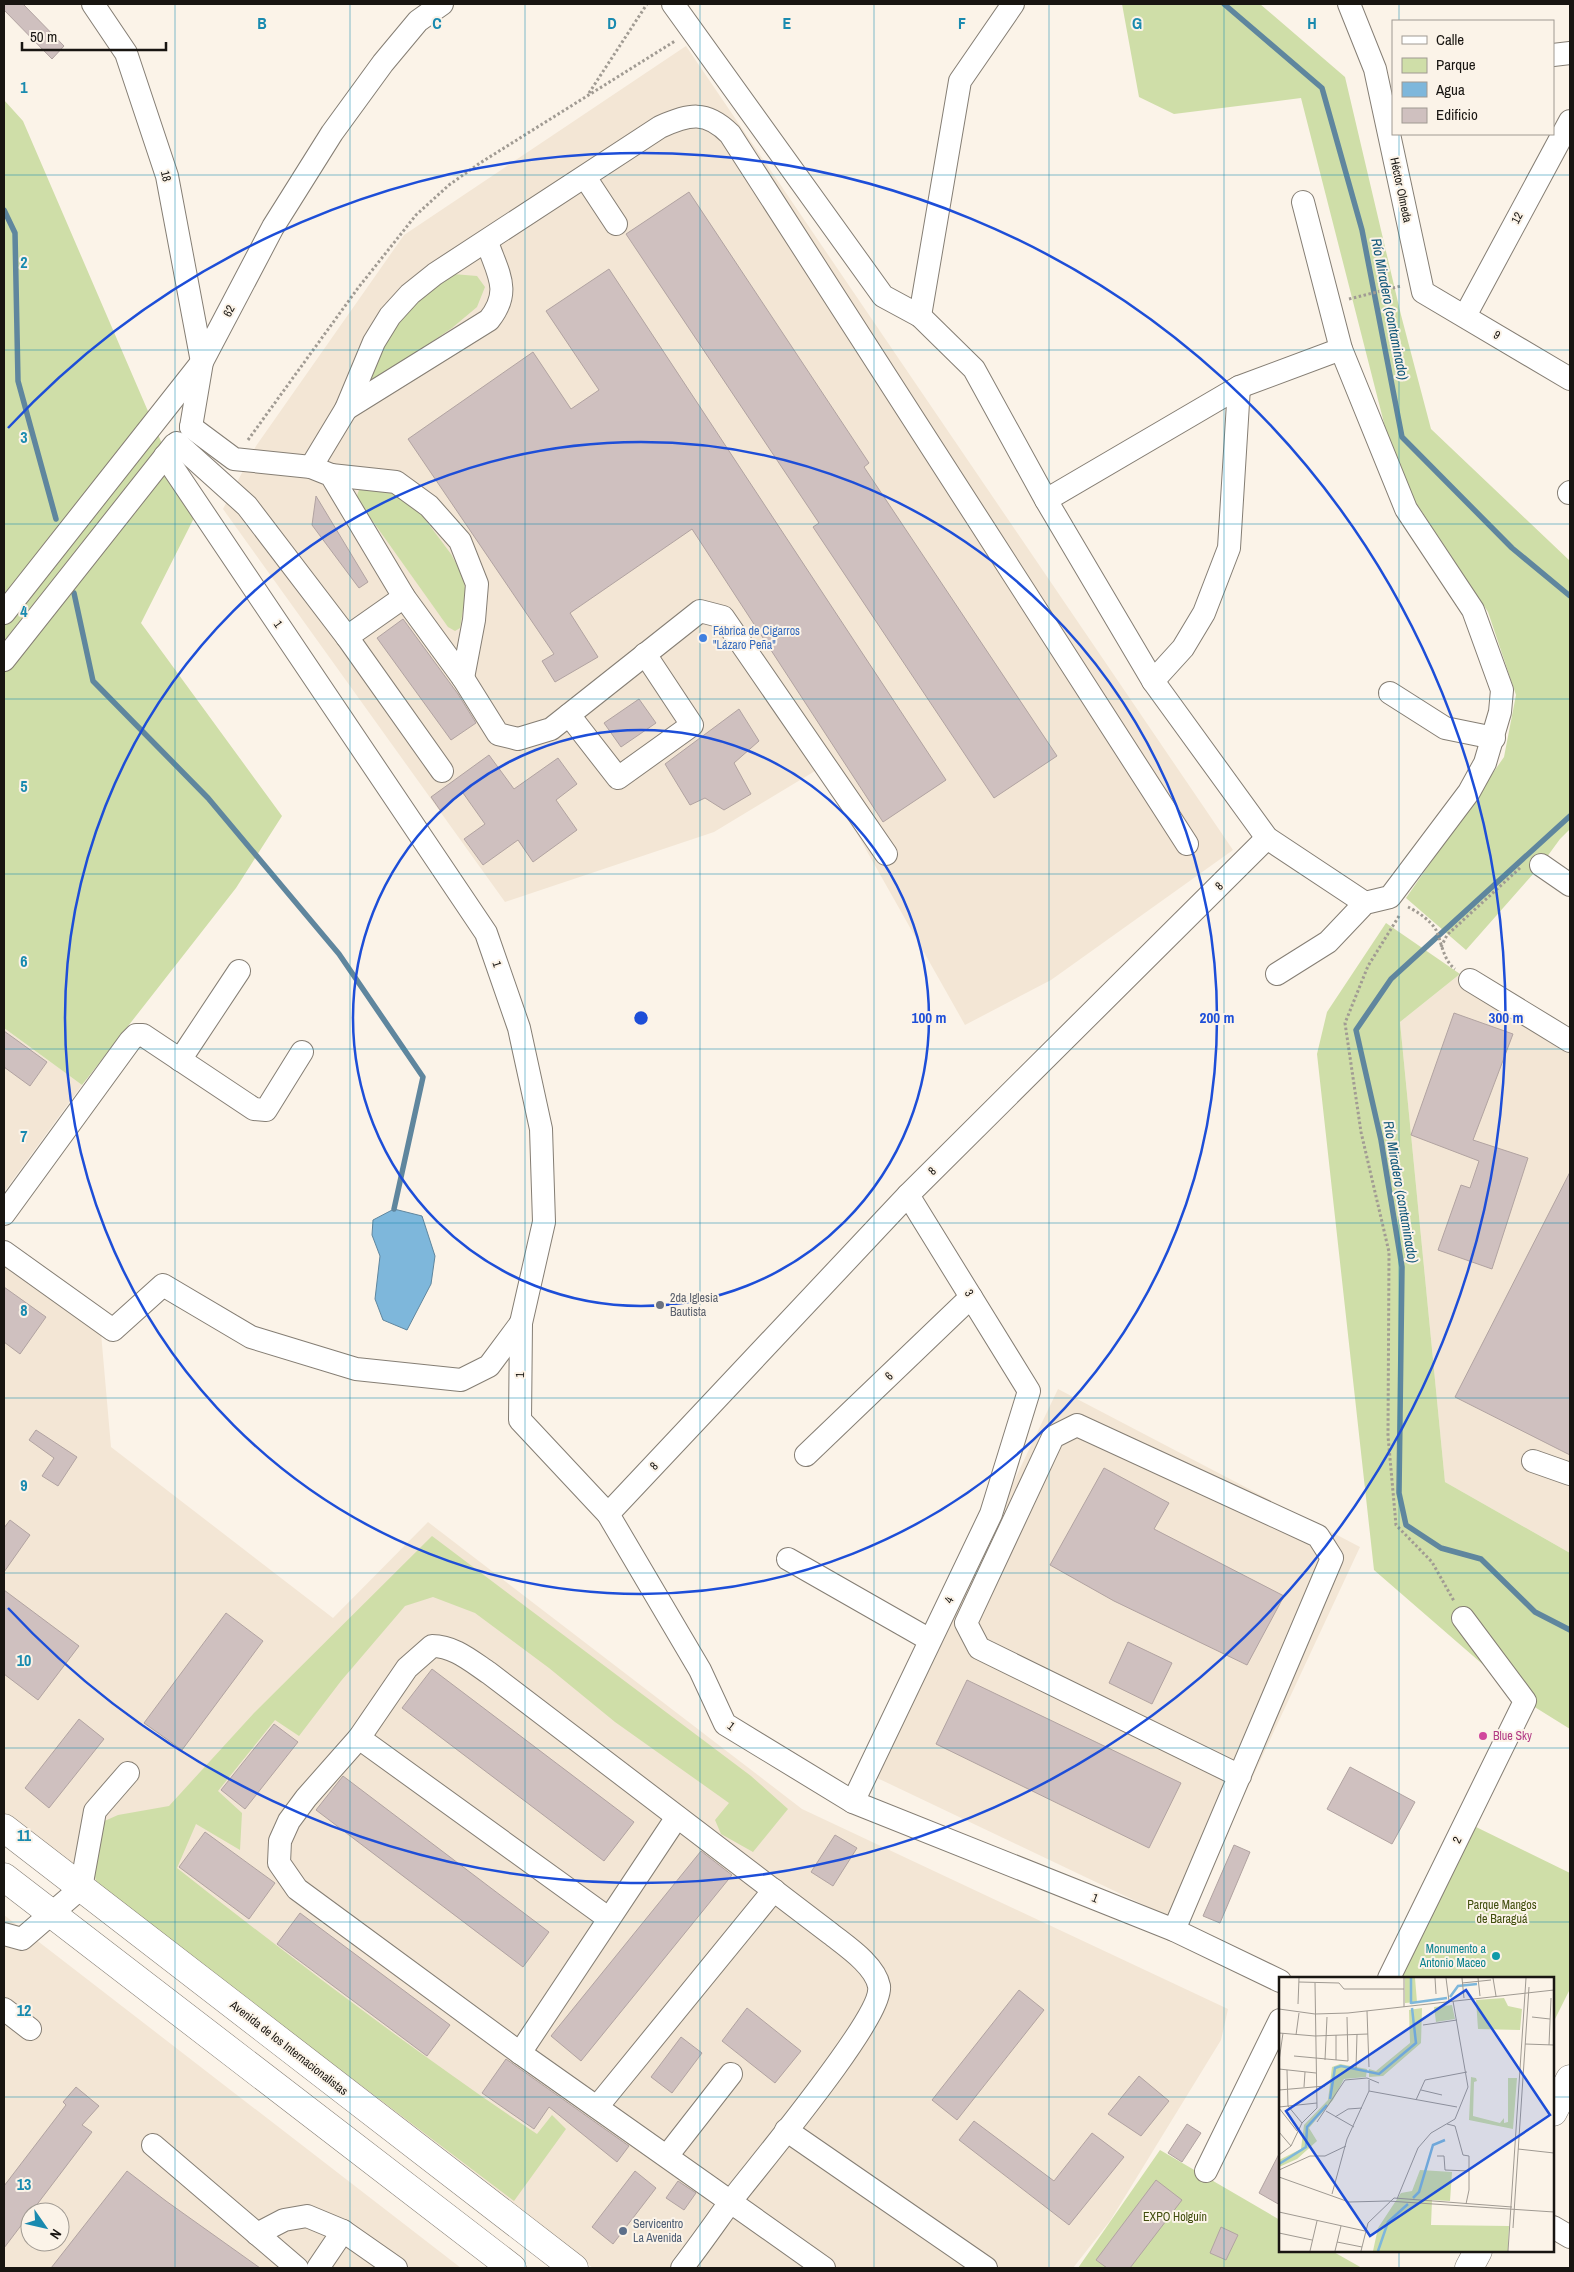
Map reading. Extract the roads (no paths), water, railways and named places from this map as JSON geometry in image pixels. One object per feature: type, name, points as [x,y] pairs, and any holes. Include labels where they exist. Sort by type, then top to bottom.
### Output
[{"type":"main road","name":"Avenida de los Internacionalistas","points":[[4,1828],[574,2268]]},
{"type":"main road","points":[[4,1877],[512,2268]]},
{"type":"main road","points":[[1469,2268],[1477,2252]]},
{"type":"street","name":"18","points":[[93,4],[126,53],[167,176],[202,362]]},
{"type":"street","name":"62","points":[[4,613],[202,362],[273,227],[332,133],[383,63],[418,21],[442,4]]},
{"type":"street","points":[[673,4],[883,296],[920,316],[974,369],[1046,500],[1153,680],[1267,838],[1365,903]]},
{"type":"street","points":[[920,316],[960,80],[1013,4]]},
{"type":"street","name":"Héctor Olmeda","points":[[1348,4],[1384,68],[1392,114]]},
{"type":"street","points":[[1554,55],[1570,53]]},
{"type":"street","points":[[321,471],[374,342],[390,316],[410,294],[435,274],[487,242],[660,127],[677,119],[691,116],[708,118],[720,124],[730,134],[1187,844]]},
{"type":"street","name":"12","points":[[1465,316],[1570,121]]},
{"type":"street","name":"Héctor Olmeda","points":[[1396,135],[1423,292]]},
{"type":"street","points":[[585,177],[616,224]]},
{"type":"street","points":[[1277,974],[1328,942],[1365,903],[1390,897],[1469,792],[1485,763],[1494,738],[1500,712],[1502,690],[1488,646],[1473,610],[1406,509],[1341,349],[1303,202]]},
{"type":"street","points":[[346,409],[489,320],[501,301],[503,292],[487,242]]},
{"type":"street","name":"9","points":[[1423,292],[1570,379]]},
{"type":"street","points":[[1046,500],[1239,387],[1341,349]]},
{"type":"street","points":[[4,660],[177,442],[202,362]]},
{"type":"street","points":[[1153,680],[1183,648],[1204,613],[1229,548],[1239,387]]},
{"type":"street","points":[[177,442],[234,459],[396,482],[429,506],[460,541],[477,584],[474,620],[462,678]]},
{"type":"street","points":[[177,442],[248,506],[347,637],[442,771]]},
{"type":"street","name":"1","points":[[177,442],[486,933],[519,1028],[541,1129],[544,1222],[521,1323],[520,1420],[608,1514],[700,1670],[725,1724],[853,1802],[1174,1930],[1279,1981]]},
{"type":"street","points":[[321,471],[404,598],[462,678],[498,734],[518,738],[551,729],[700,611],[724,617],[886,854]]},
{"type":"street","points":[[347,637],[404,598]]},
{"type":"street","points":[[569,714],[618,778],[692,725],[645,654]]},
{"type":"street","points":[[1390,692],[1445,728],[1494,738]]},
{"type":"street","name":"8","points":[[608,1514],[908,1195],[1267,838]]},
{"type":"street","points":[[1542,866],[1570,885]]},
{"type":"street","points":[[180,1060],[239,971]]},
{"type":"street","points":[[1470,980],[1570,1041]]},
{"type":"street","points":[[4,1214],[136,1035],[142,1035],[254,1109],[262,1111],[266,1110],[302,1052]]},
{"type":"street","name":"3","points":[[908,1195],[1029,1391]]},
{"type":"street","points":[[4,1252],[113,1330],[163,1285],[251,1337],[356,1368],[461,1380],[489,1366],[521,1323]]},
{"type":"street","name":"6","points":[[806,1455],[971,1297]]},
{"type":"street","name":"4","points":[[853,1802],[991,1514],[1029,1391]]},
{"type":"street","points":[[1174,1930],[1240,1776],[1332,1558],[1318,1536],[1077,1425],[1053,1437],[966,1623],[979,1648],[1240,1776]]},
{"type":"street","points":[[1533,1461],[1570,1474]]},
{"type":"street","points":[[788,1559],[930,1640]]},
{"type":"street","name":"2","points":[[1389,1977],[1525,1702],[1463,1618]]},
{"type":"street","points":[[682,2268],[731,2201],[835,2066],[868,2018],[878,1999],[879,1986],[861,1958],[489,1673],[460,1653],[443,1646],[432,1646],[407,1668],[359,1738],[306,1798],[289,1821],[280,1841],[279,1863],[297,1889],[520,2053],[731,2201],[824,2268]]},
{"type":"street","points":[[359,1738],[608,1918]]},
{"type":"street","points":[[4,1934],[22,1939],[81,1888],[96,1811],[128,1773]]},
{"type":"street","points":[[520,2053],[677,1816]]},
{"type":"street","points":[[596,2107],[774,1890]]},
{"type":"street","points":[[4,2009],[30,2029]]},
{"type":"street","points":[[1206,2171],[1279,2022]]},
{"type":"street","points":[[667,2156],[731,2074]]},
{"type":"street","points":[[786,2130],[986,2268]]},
{"type":"street","points":[[153,2144],[297,2268]]},
{"type":"street","points":[[257,2234],[284,2220],[306,2216],[343,2231],[396,2268]]},
{"type":"street","points":[[1554,2228],[1570,2237]]},
{"type":"street","points":[[318,2268],[343,2231]]},
{"type":"water","points":[[394,1209],[422,1216],[435,1256],[431,1284],[407,1330],[383,1320],[375,1299],[380,1256],[372,1235],[373,1220]]},
{"type":"waterway","name":"Río Miradero (contaminado)","points":[[1224,4],[1322,88],[1362,230],[1402,437],[1512,548],[1570,596]]},
{"type":"waterway","points":[[4,210],[15,233],[18,381],[56,519]]},
{"type":"waterway","points":[[74,593],[93,681],[208,798],[339,954],[423,1077],[394,1209]]},
{"type":"waterway","name":"Río Miradero (contaminado)","points":[[1570,816],[1391,979],[1356,1030],[1381,1140],[1402,1267],[1399,1493],[1406,1525],[1441,1548],[1481,1559],[1535,1612],[1570,1630]]},
{"type":"place","name":"Fábrica de Cigarros \"Lázaro Peña\"","points":[[703,638]]},
{"type":"place","name":"2da Iglesia Bautista","points":[[660,1305]]},
{"type":"place","name":"Blue Sky","points":[[1483,1736]]},
{"type":"place","name":"Monumento a Antonio Maceo","points":[[1496,1956]]},
{"type":"place","name":"Servicentro La Avenida","points":[[623,2231]]},
{"type":"park label","name":"Parque Mangos de Baraguá","points":[[1502,1912]]},
{"type":"park label","name":"EXPO Holguín","points":[[1175,2217]]}]
